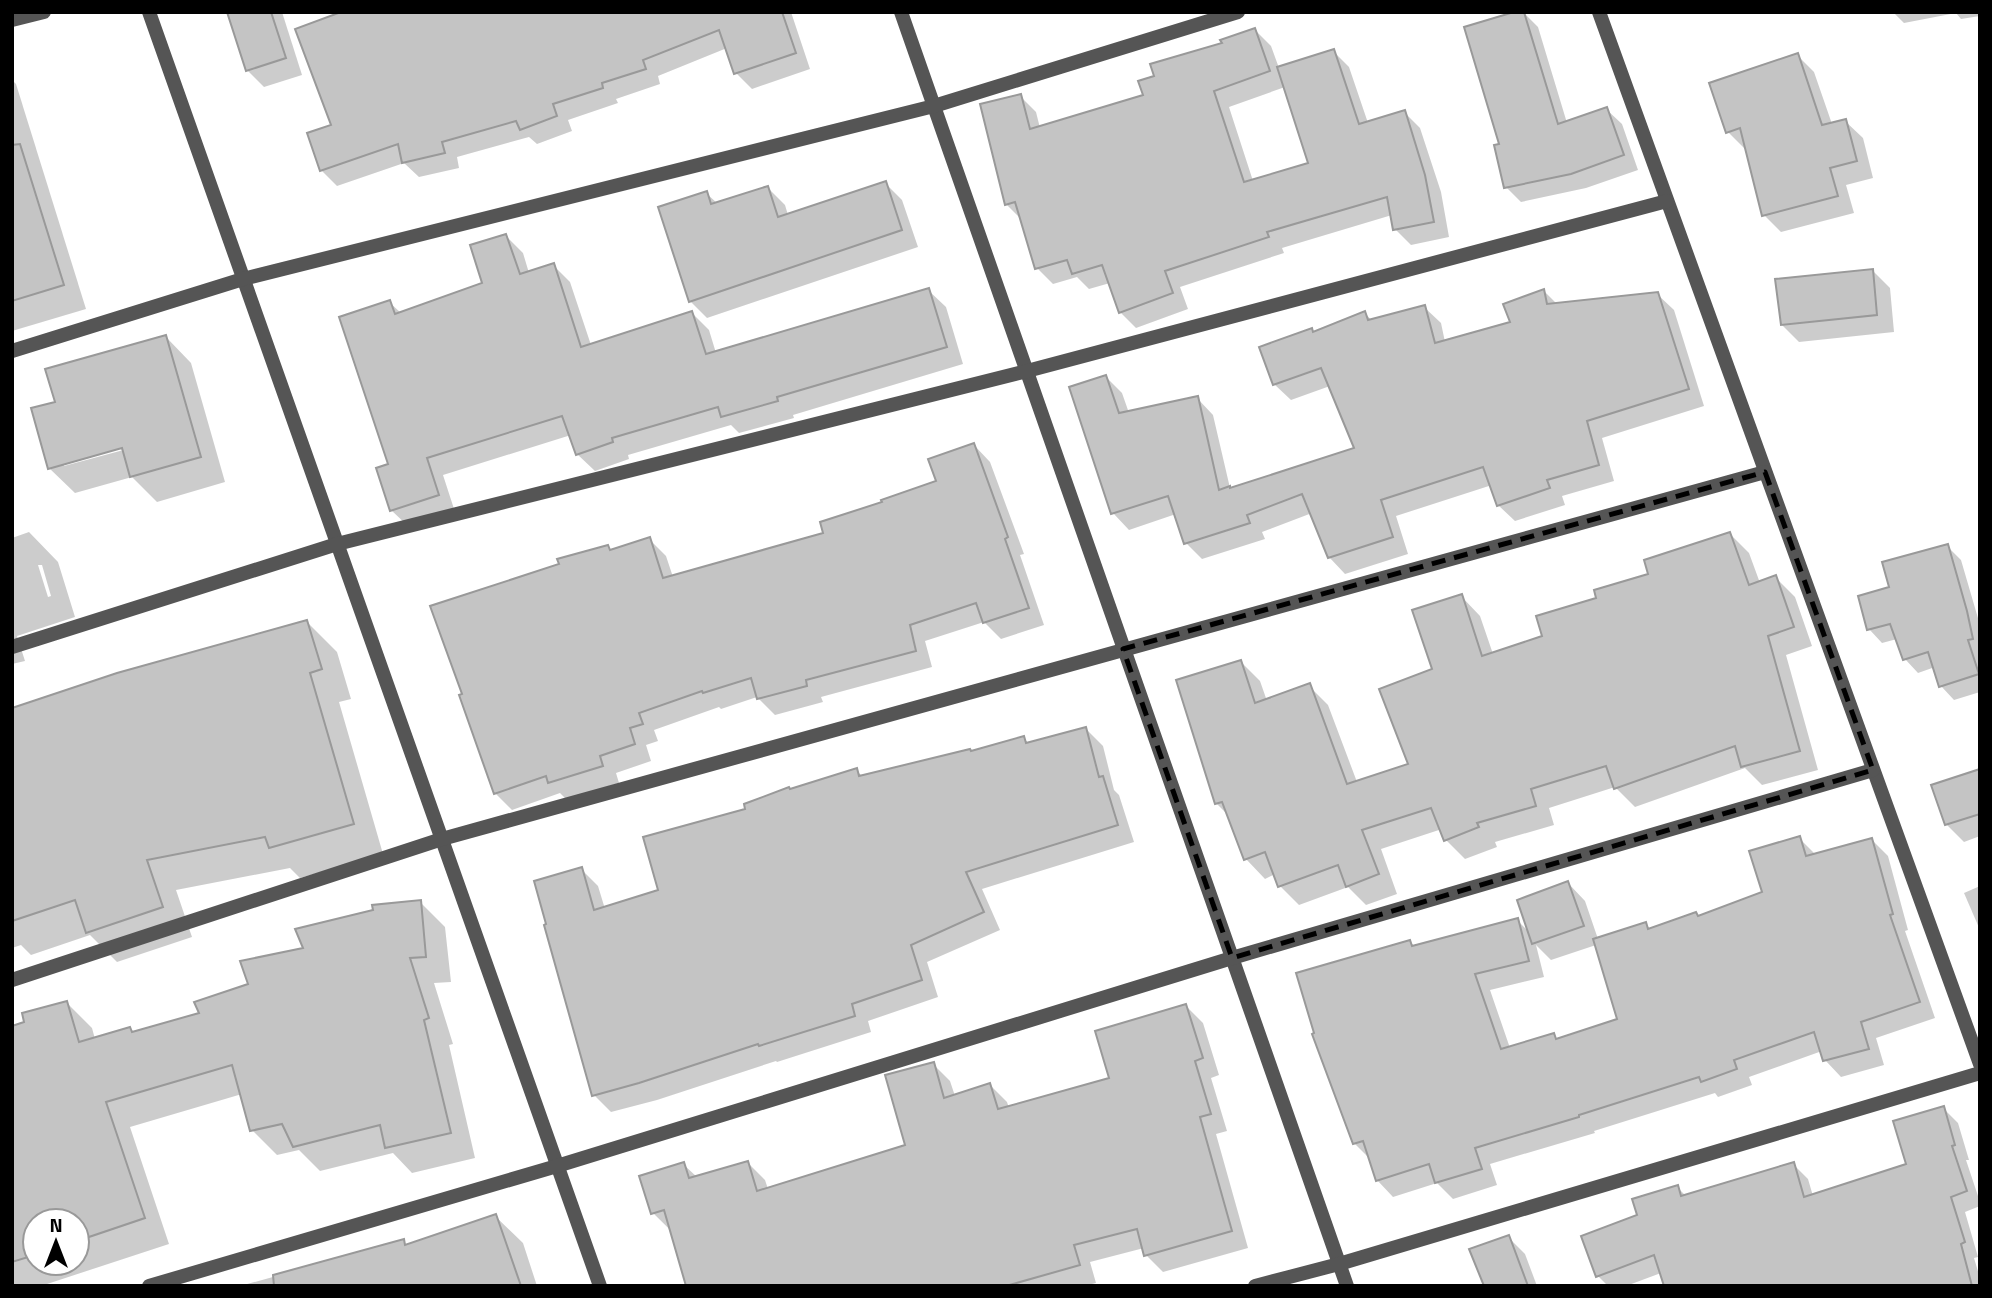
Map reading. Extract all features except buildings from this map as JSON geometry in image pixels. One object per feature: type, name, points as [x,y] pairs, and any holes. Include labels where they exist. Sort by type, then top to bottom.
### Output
[{"type":"street","points":[[12,20],[44,12]]},
{"type":"street","points":[[149,12],[600,1286]]},
{"type":"street","points":[[901,12],[1347,1286]]},
{"type":"street","points":[[12,351],[243,279],[933,106],[1238,12]]},
{"type":"street","points":[[1599,12],[1980,1064]]},
{"type":"street","points":[[12,647],[337,544],[1027,371],[1667,201]]},
{"type":"street","points":[[12,980],[442,839],[1765,472]]},
{"type":"street","points":[[149,1286],[558,1167],[1232,958],[1873,770]]},
{"type":"street","points":[[1255,1286],[1339,1264],[1980,1073]]},
{"type":"highlighted area","points":[[1765,472],[1873,770],[1232,958],[1123,649]]}]
